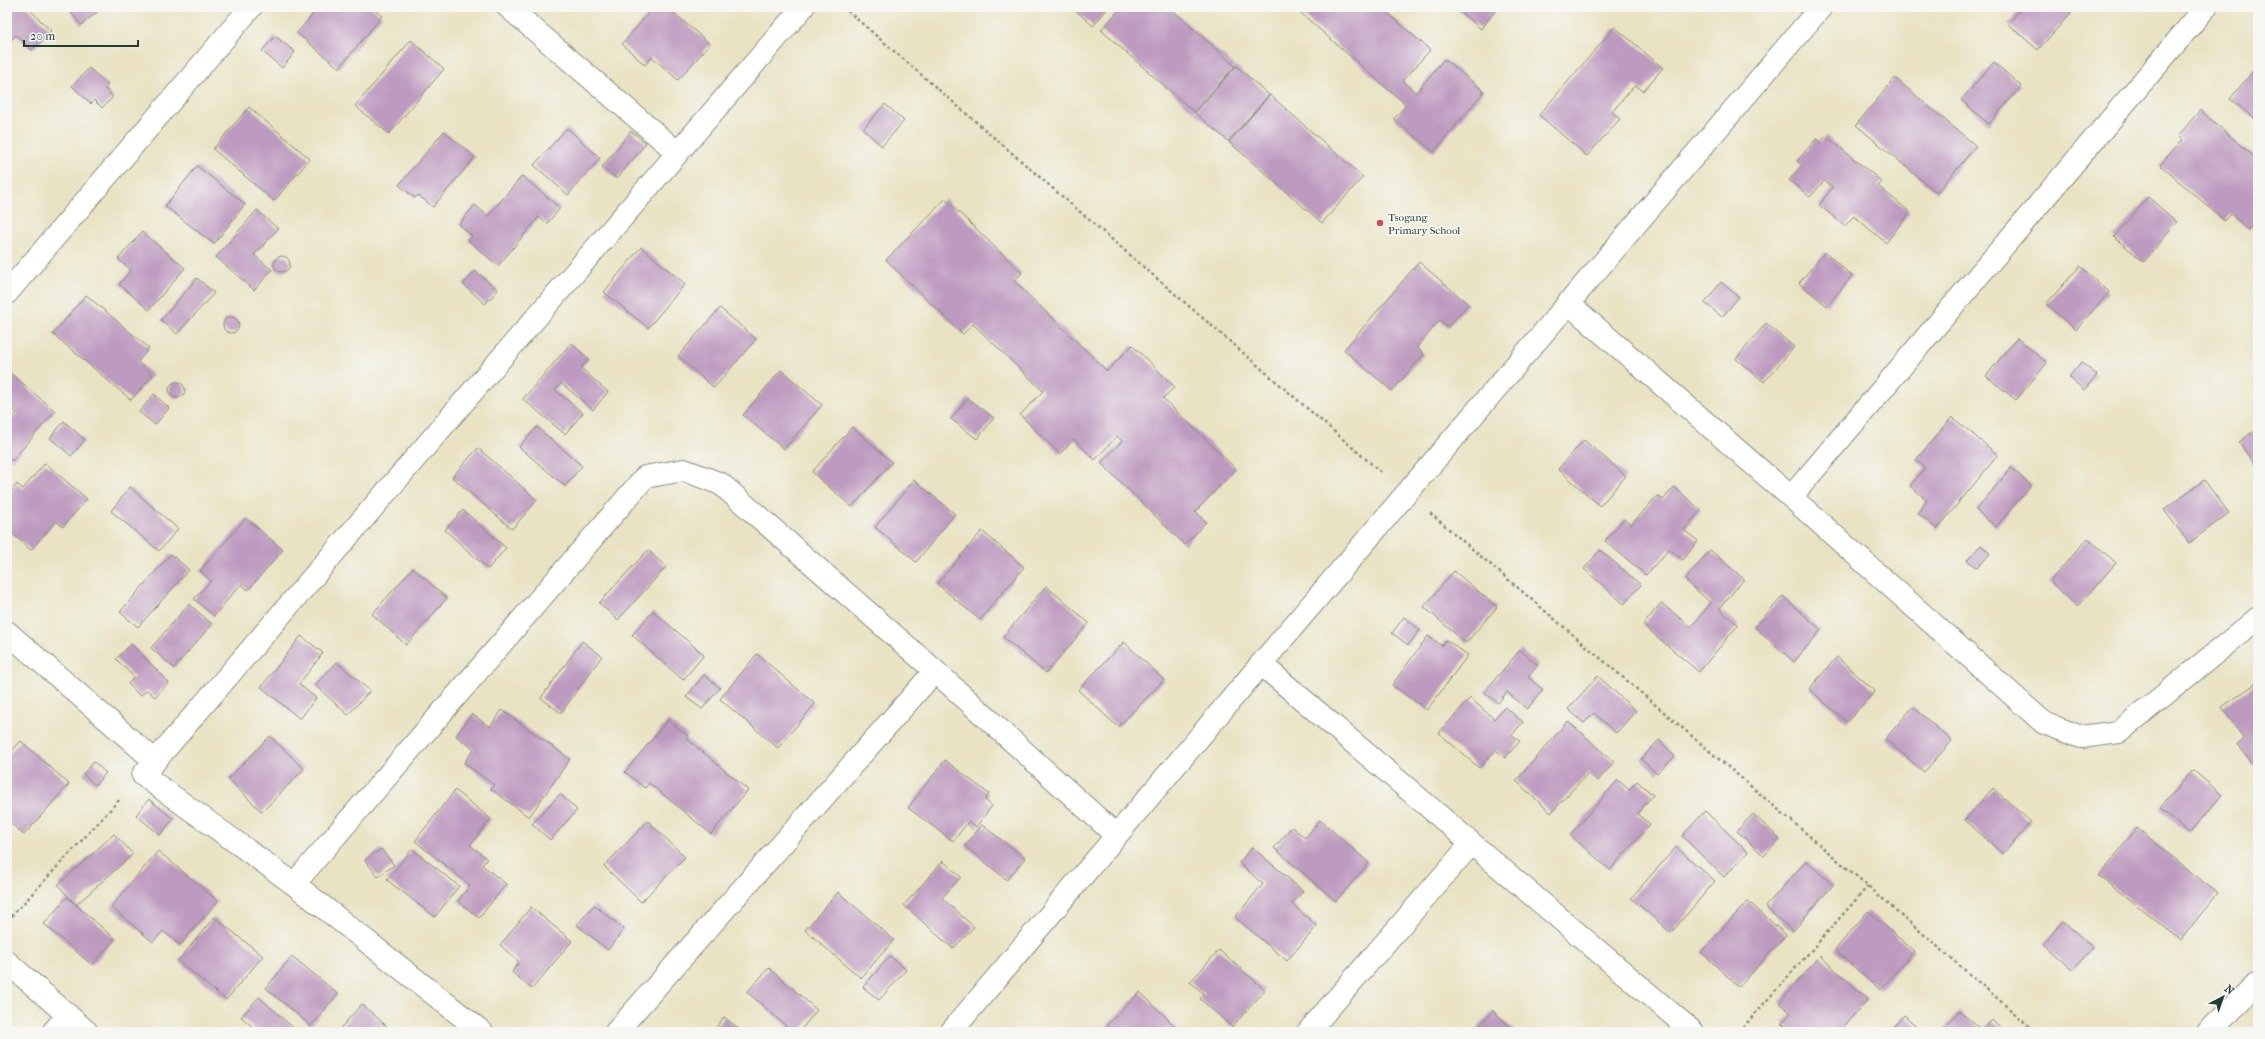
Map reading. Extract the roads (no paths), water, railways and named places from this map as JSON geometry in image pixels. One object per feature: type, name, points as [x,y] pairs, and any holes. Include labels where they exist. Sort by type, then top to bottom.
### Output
[{"type":"street","points":[[11,283],[251,7]]},
{"type":"street","points":[[508,7],[678,153]]},
{"type":"street","points":[[149,768],[803,7]]},
{"type":"street","points":[[951,1032],[1406,493],[1821,7]]},
{"type":"street","points":[[1791,497],[2206,7]]},
{"type":"street","points":[[1568,303],[1791,497],[2044,723],[2081,737],[2119,732],[2258,618]]},
{"type":"street","points":[[294,884],[645,478],[684,470],[721,484],[934,671],[1116,835]]},
{"type":"street","points":[[7,632],[149,768],[482,1032]]},
{"type":"street","points":[[1261,664],[1693,1032]]},
{"type":"street","points":[[616,1032],[934,671]]},
{"type":"street","points":[[1308,1032],[1471,844]]},
{"type":"street","points":[[7,962],[87,1032]]},
{"type":"street","points":[[2208,1032],[2258,983]]},
{"type":"street","points":[[53,1032],[68,1015]]},
{"type":"place","name":"Tsogang Primary School","points":[[1380,223]]}]
